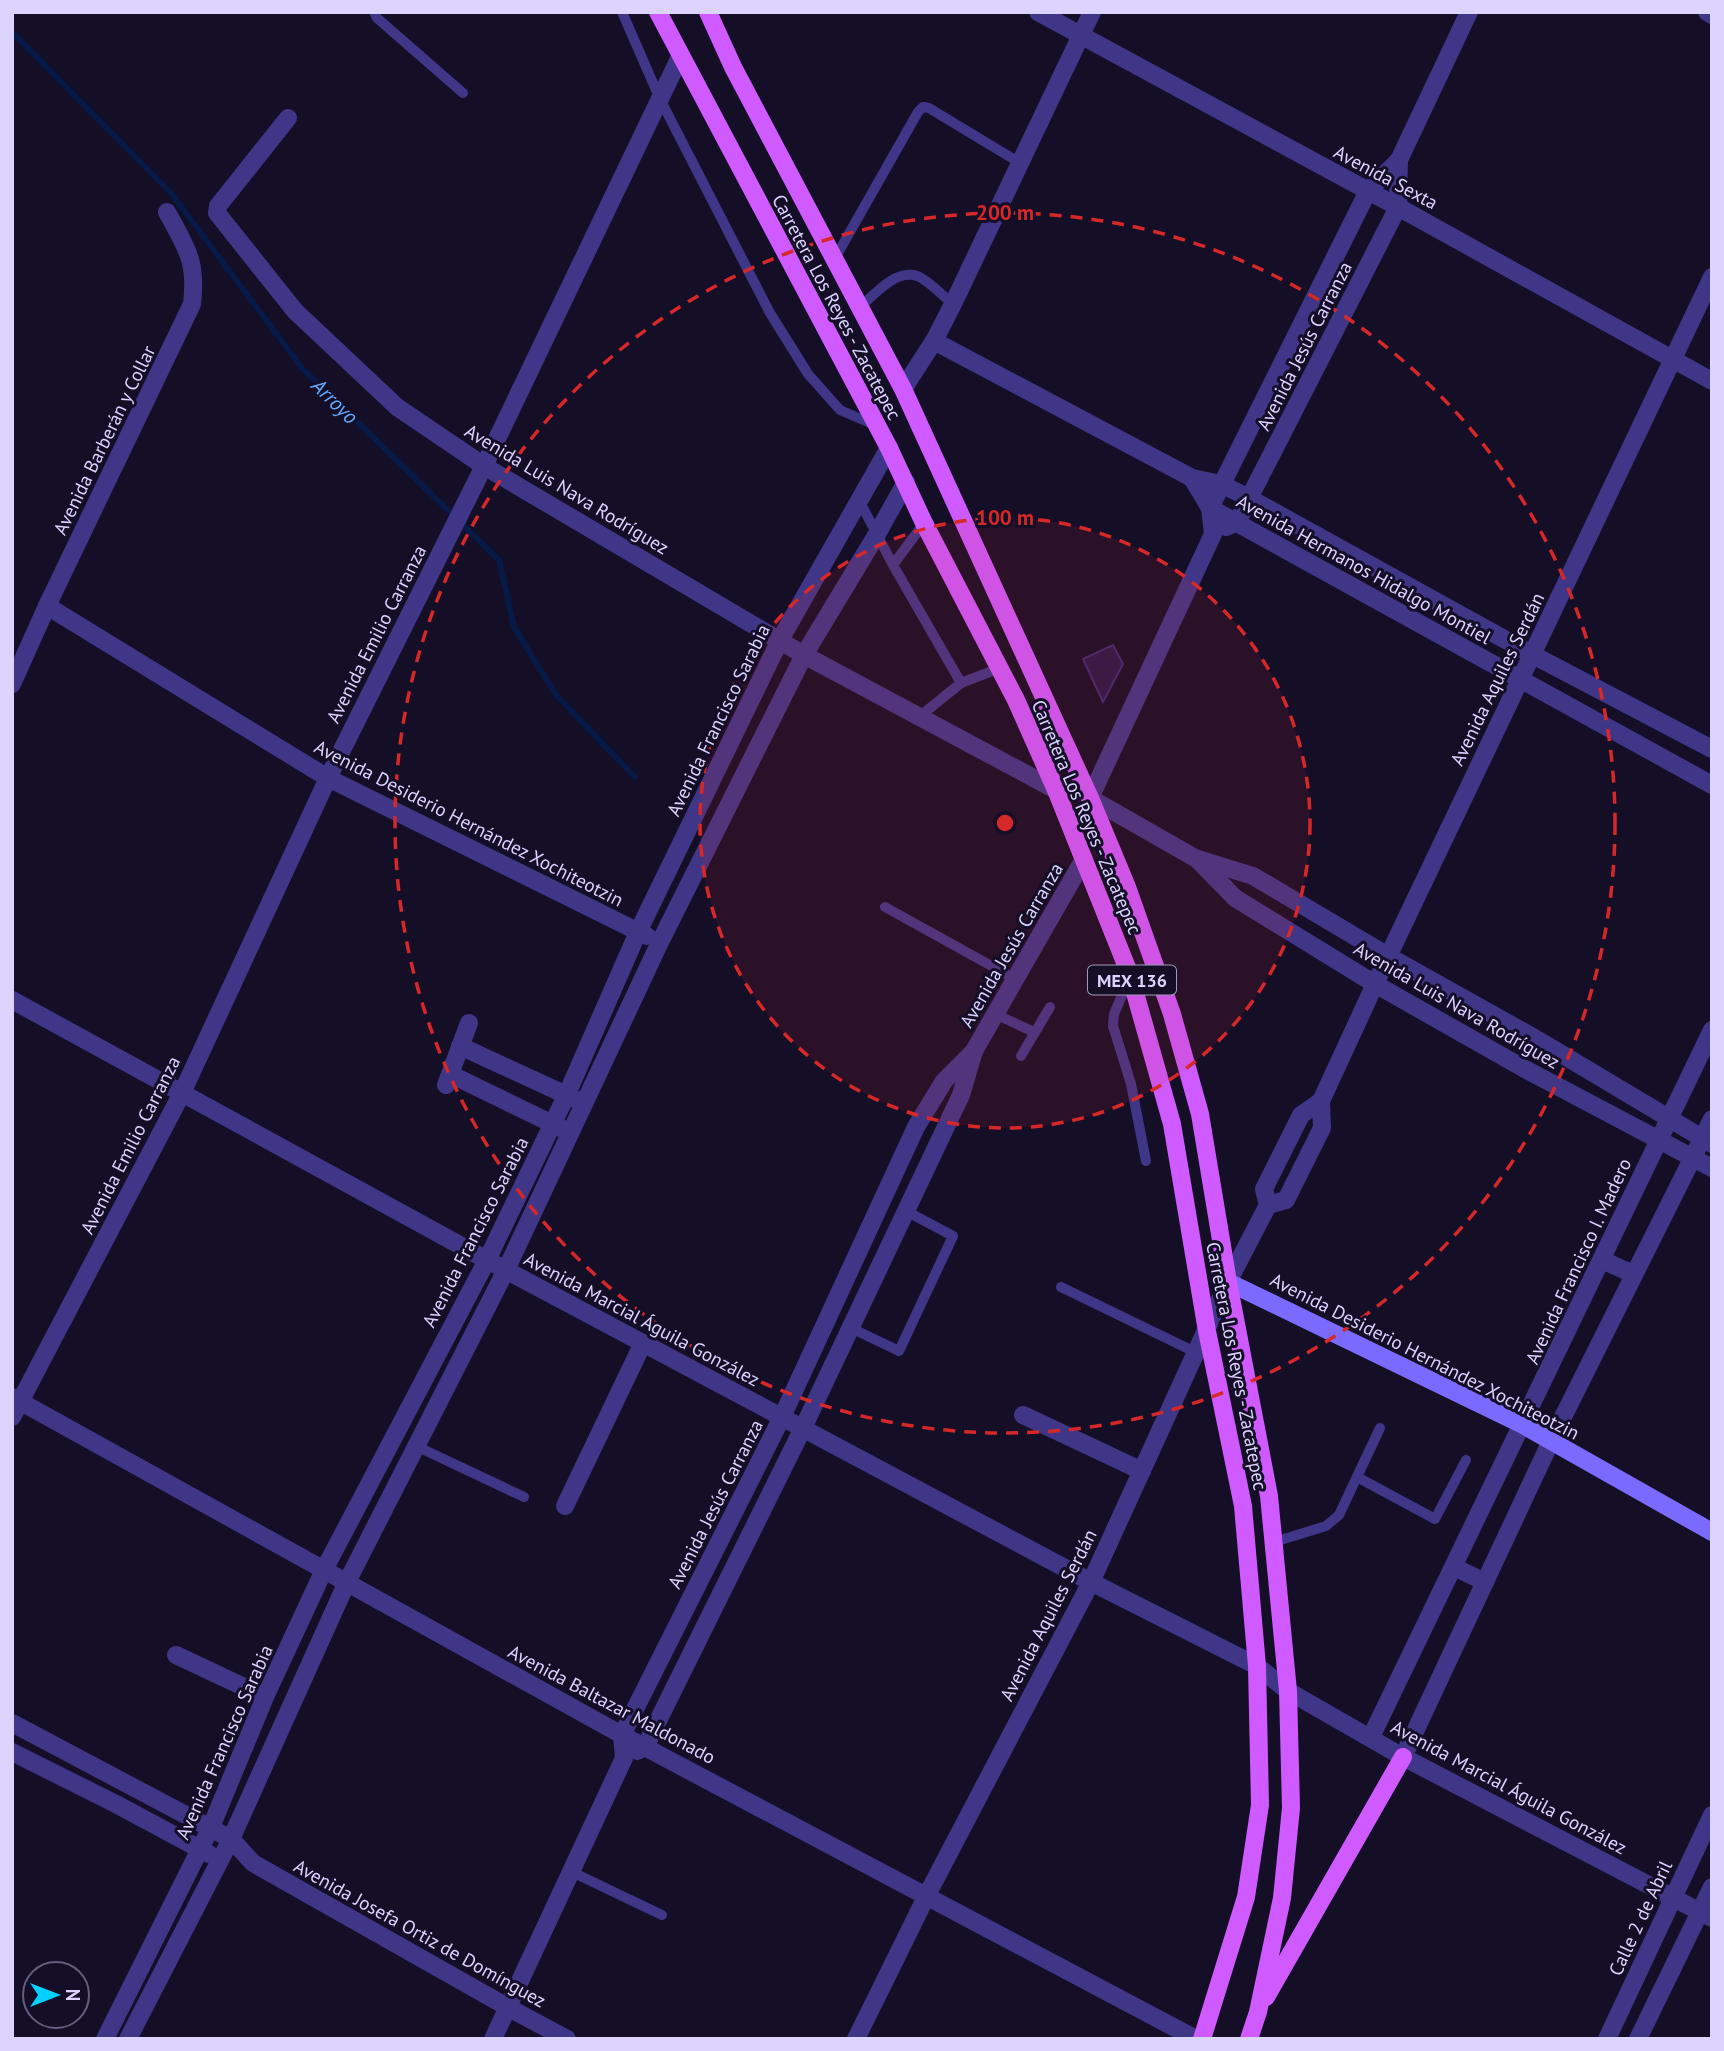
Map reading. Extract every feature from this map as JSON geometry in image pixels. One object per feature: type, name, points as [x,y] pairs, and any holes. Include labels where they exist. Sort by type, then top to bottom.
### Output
[{"type":"main road","name":"Carretera Los Reyes - Zacatepec","points":[[658,12],[889,448],[924,523],[1000,668],[1056,790],[1130,975],[1172,1124],[1207,1331],[1243,1506],[1257,1666],[1260,1805],[1246,1897],[1202,2039]]},
{"type":"main road","name":"Carretera Los Reyes - Zacatepec","points":[[708,12],[733,67],[903,389],[1090,798],[1172,1014],[1200,1114],[1228,1282],[1269,1496],[1288,1691],[1290,1821],[1282,1898],[1258,2012],[1249,2039]]},
{"type":"main road","name":"Avenida Desiderio Hernández Xochiteotzin","points":[[1228,1282],[1523,1425],[1712,1532]]},
{"type":"main road","points":[[1258,2012],[1403,1756]]},
{"type":"street","name":"Avenida Sexta","points":[[1038,12],[1712,382]]},
{"type":"street","points":[[903,389],[934,341],[953,304],[1092,12]]},
{"type":"street","name":"Avenida Jesús Carranza","points":[[1210,508],[1368,191],[1399,160],[1469,12]]},
{"type":"street","name":"Avenida Emilio Carranza","points":[[15,1405],[182,1093],[328,778],[484,466],[680,57]]},
{"type":"street","name":"Avenida Luis Nava Rodríguez","points":[[288,118],[218,206],[217,213],[295,311],[397,407],[484,466],[804,655],[1056,790]]},
{"type":"street","name":"Avenida Jesús Carranza","points":[[1237,522],[1398,208],[1399,160]]},
{"type":"street","name":"Avenida Barberán y Collar","points":[[12,684],[192,304],[195,278],[190,255],[167,212]]},
{"type":"street","name":"Avenida Aquiles Serdán","points":[[856,2039],[927,1895],[1091,1582],[1228,1282],[1268,1205],[1264,1189],[1301,1115],[1321,1101],[1374,984],[1712,277]]},
{"type":"street","name":"Avenida Hermanos Hidalgo Montiel","points":[[934,341],[1192,478],[1221,484],[1249,498],[1533,655],[1712,749]]},
{"type":"street","name":"Avenida Francisco Sarabia","points":[[105,2039],[211,1827],[265,1697],[324,1570],[487,1260],[567,1094],[638,932],[780,640],[889,448]]},
{"type":"street","name":"Avenida Hermanos Hidalgo Montiel","points":[[1192,478],[1210,508],[1712,785]]},
{"type":"street","points":[[128,2039],[231,1839],[346,1582],[506,1270],[660,942],[804,655],[906,482]]},
{"type":"street","points":[[1090,798],[1213,534],[1210,508]]},
{"type":"street","points":[[1213,534],[1237,522]]},
{"type":"street","points":[[1310,562],[1323,537]]},
{"type":"street","points":[[1384,604],[1399,580]]},
{"type":"street","name":"Avenida Desiderio Hernández Xochiteotzin","points":[[47,606],[328,778],[660,942]]},
{"type":"street","points":[[1608,728],[1621,700]]},
{"type":"street","points":[[1673,764],[1685,735]]},
{"type":"street","name":"Avenida Luis Nava Rodríguez","points":[[1090,798],[1195,858],[1252,876],[1707,1142]]},
{"type":"street","name":"Avenida Luis Nava Rodríguez","points":[[1195,858],[1235,898],[1374,984],[1658,1141],[1712,1168]]},
{"type":"street","name":"Avenida Jesús Carranza","points":[[645,1747],[803,1428],[961,1095],[974,1051],[1084,859]]},
{"type":"street","name":"Avenida Marcial Águila González","points":[[12,1000],[782,1418],[1091,1582],[1257,1666],[1288,1691],[1403,1756],[1706,1916]]},
{"type":"street","points":[[470,1023],[448,1079],[553,1123],[570,1133]]},
{"type":"street","name":"Avenida Francisco I. Madero","points":[[1371,1737],[1712,1030]]},
{"type":"street","points":[[1524,1068],[1538,1041]]},
{"type":"street","points":[[460,1046],[584,1104]]},
{"type":"street","name":"Avenida Jesús Carranza","points":[[622,1735],[782,1418],[916,1127],[944,1081],[974,1051]]},
{"type":"street","points":[[1403,1756],[1551,1441],[1633,1275],[1691,1158],[1707,1142],[1712,1119]]},
{"type":"street","points":[[1602,1260],[1633,1275]]},
{"type":"street","points":[[565,1506],[643,1343]]},
{"type":"street","name":"Avenida Baltazar Maldonado","points":[[15,1405],[324,1570],[622,1735],[1196,2039]]},
{"type":"street","points":[[1023,1416],[1142,1471]]},
{"type":"street","points":[[1454,1567],[1485,1583]]},
{"type":"street","points":[[176,1655],[265,1697]]},
{"type":"street","name":"Avenida Josefa Ortiz de Domínguez","points":[[15,1730],[211,1827],[231,1839],[253,1863],[567,2039]]},
{"type":"street","points":[[494,2039],[624,1758],[622,1735]]},
{"type":"street","points":[[624,1758],[645,1747]]},
{"type":"street","name":"Avenida Josefa Ortiz de Domínguez","points":[[12,1752],[117,1804],[220,1860],[253,1863]]},
{"type":"street","points":[[117,1804],[128,1784]]},
{"type":"street","name":"Calle 2 de Abril","points":[[1607,2039],[1712,1815]]},
{"type":"street","points":[[1638,2039],[1706,1916],[1712,1887]]},
{"type":"lane","points":[[374,12],[377,18],[463,93]]},
{"type":"lane","points":[[622,12],[660,99],[771,313],[808,374],[840,410],[875,425]]},
{"type":"lane","points":[[834,261],[923,107],[929,108],[1020,163]]},
{"type":"lane","points":[[859,308],[888,282],[903,275],[918,276],[953,304]]},
{"type":"lane","points":[[860,502],[961,683]]},
{"type":"lane","points":[[893,565],[924,523]]},
{"type":"lane","points":[[919,717],[961,683],[1000,668]]},
{"type":"lane","points":[[885,907],[1015,979]]},
{"type":"lane","points":[[1130,975],[1114,1014],[1113,1026],[1135,1104],[1146,1161]]},
{"type":"lane","points":[[1021,1056],[1050,1007]]},
{"type":"lane","points":[[995,1014],[1034,1032]]},
{"type":"lane","points":[[850,1328],[899,1351],[953,1236],[906,1211]]},
{"type":"lane","points":[[1061,1287],[1197,1353]]},
{"type":"lane","points":[[1273,1542],[1325,1526],[1339,1515],[1380,1428]]},
{"type":"lane","points":[[416,1446],[524,1497]]},
{"type":"lane","points":[[1357,1477],[1435,1519],[1466,1460]]},
{"type":"lane","points":[[572,1872],[662,1915]]},
{"type":"building","points":[[1113,645],[1123,664],[1103,702],[1083,659]]},
{"type":"waterway","name":"Arroyo","points":[[12,32],[171,193],[302,368],[499,560],[514,627],[556,695],[635,777]]}]
